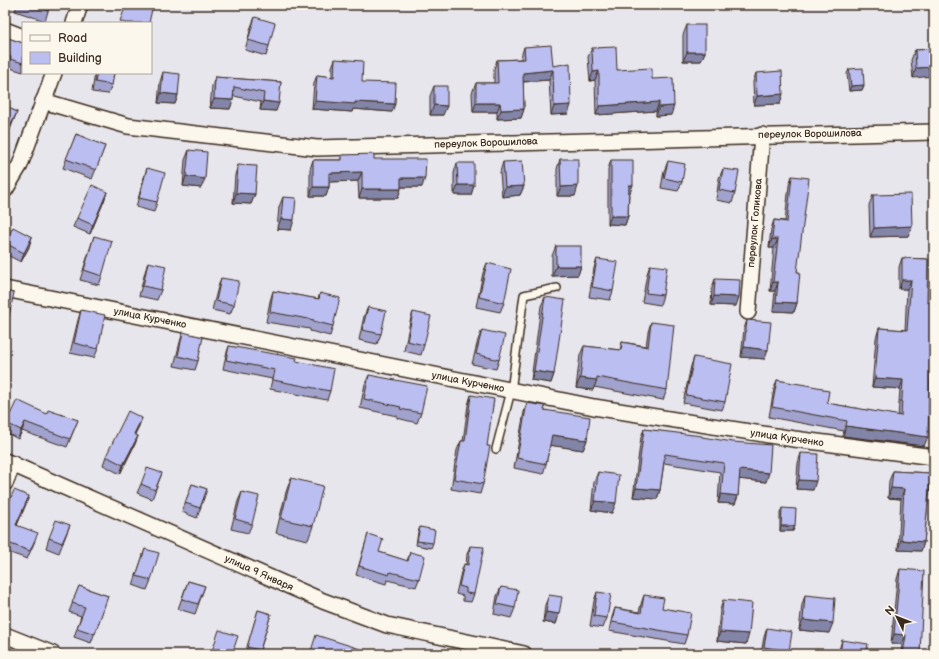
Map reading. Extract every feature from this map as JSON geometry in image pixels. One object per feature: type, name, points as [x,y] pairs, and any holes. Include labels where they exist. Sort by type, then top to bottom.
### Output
[{"type":"street","points":[[74,22],[80,5]]},
{"type":"street","points":[[5,30],[22,37]]},
{"type":"street","points":[[5,190],[20,165],[54,74]]},
{"type":"street","name":"переулок Ворошилова","points":[[43,101],[128,126],[317,148],[762,135],[934,132]]},
{"type":"street","name":"переулок Голикова","points":[[748,312],[762,135]]},
{"type":"street","name":"улица Курченко","points":[[5,289],[594,407],[794,439],[934,457]]},
{"type":"street","points":[[5,483],[9,463]]},
{"type":"street","name":"улица 9 Января","points":[[9,463],[323,601],[387,625],[499,652],[524,654]]},
{"type":"street","points":[[5,635],[53,654]]},
{"type":"lane","points":[[496,449],[511,391],[524,295],[557,288]]},
{"type":"building","points":[[30,5],[50,5],[48,11]]},
{"type":"building","points":[[126,5],[153,5],[149,22],[120,21]]},
{"type":"building","points":[[255,17],[275,23],[269,46],[248,40]]},
{"type":"building","points":[[687,25],[705,25],[705,52],[687,52]]},
{"type":"building","points":[[5,37],[22,43],[22,63],[10,59],[11,57],[5,55]]},
{"type":"building","points":[[551,45],[553,66],[570,63],[571,105],[554,106],[553,70],[523,73],[524,109],[501,110],[500,103],[476,103],[476,83],[498,83],[497,60],[525,59],[524,47]]},
{"type":"building","points":[[616,47],[617,70],[652,68],[652,79],[673,78],[674,106],[659,107],[659,102],[599,106],[599,71],[593,72],[592,48]]},
{"type":"building","points":[[934,49],[934,67],[916,68],[915,50]]},
{"type":"building","points":[[335,59],[363,61],[362,82],[396,83],[395,104],[355,102],[355,104],[315,101],[317,75],[334,77]]},
{"type":"building","points":[[863,68],[864,85],[851,86],[849,69]]},
{"type":"building","points":[[782,71],[783,94],[757,96],[756,73]]},
{"type":"building","points":[[163,72],[180,74],[178,95],[161,93]]},
{"type":"building","points":[[97,74],[114,74],[112,85],[95,82]]},
{"type":"building","points":[[215,77],[281,82],[279,103],[263,101],[264,93],[234,87],[233,100],[214,99]]},
{"type":"building","points":[[434,86],[447,86],[447,106],[434,105]]},
{"type":"building","points":[[5,106],[17,112],[10,127],[5,125]]},
{"type":"building","points":[[76,134],[105,146],[96,170],[66,159]]},
{"type":"building","points":[[189,150],[207,152],[205,179],[186,176]]},
{"type":"building","points":[[374,154],[374,159],[426,159],[425,178],[401,178],[401,189],[362,189],[362,172],[329,173],[329,187],[313,187],[313,160],[342,160],[342,155]]},
{"type":"building","points":[[560,159],[578,159],[578,186],[561,187]]},
{"type":"building","points":[[611,160],[633,160],[633,185],[629,185],[628,216],[611,216]]},
{"type":"building","points":[[522,161],[524,186],[505,187],[503,162]]},
{"type":"building","points":[[668,161],[685,164],[682,182],[664,178]]},
{"type":"building","points":[[457,163],[474,163],[474,185],[458,185]]},
{"type":"building","points":[[238,165],[257,166],[255,194],[236,193]]},
{"type":"building","points":[[147,168],[165,173],[157,202],[139,198]]},
{"type":"building","points":[[723,169],[739,171],[735,193],[719,190]]},
{"type":"building","points":[[792,176],[809,178],[797,272],[800,272],[797,303],[776,302],[778,282],[773,282],[778,239],[772,239],[774,220],[787,222]]},
{"type":"building","points":[[92,185],[107,192],[93,225],[77,218]]},
{"type":"building","points":[[911,194],[912,226],[874,228],[873,195]]},
{"type":"building","points":[[283,197],[296,198],[294,220],[281,219]]},
{"type":"building","points":[[13,227],[32,237],[24,253],[5,243]]},
{"type":"building","points":[[94,236],[112,241],[102,276],[84,270]]},
{"type":"building","points":[[556,246],[581,246],[581,266],[556,266]]},
{"type":"building","points":[[902,258],[928,259],[927,302],[932,303],[928,437],[846,426],[847,421],[772,407],[777,380],[823,388],[823,390],[829,391],[827,403],[901,416],[903,380],[875,378],[879,328],[907,330],[911,280],[902,280]]},
{"type":"building","points":[[597,259],[618,262],[613,291],[592,287]]},
{"type":"building","points":[[148,262],[166,266],[161,290],[143,286]]},
{"type":"building","points":[[487,263],[511,269],[504,303],[479,297]]},
{"type":"building","points":[[650,265],[667,267],[663,295],[646,293]]},
{"type":"building","points":[[221,278],[239,281],[234,305],[216,301]]},
{"type":"building","points":[[715,279],[740,280],[739,297],[714,296]]},
{"type":"building","points":[[5,291],[14,293],[9,316],[5,315]]},
{"type":"building","points":[[273,291],[319,299],[320,293],[340,298],[333,326],[313,321],[314,320],[270,312]]},
{"type":"building","points":[[545,297],[565,300],[554,374],[534,371]]},
{"type":"building","points":[[368,307],[386,311],[381,334],[362,330]]},
{"type":"building","points":[[81,310],[105,315],[98,349],[74,343]]},
{"type":"building","points":[[413,312],[431,316],[424,345],[407,341]]},
{"type":"building","points":[[747,320],[771,322],[768,350],[744,347]]},
{"type":"building","points":[[651,322],[674,325],[667,390],[597,377],[597,380],[580,378],[584,346],[621,350],[622,342],[648,347]]},
{"type":"building","points":[[482,330],[505,335],[499,360],[476,354]]},
{"type":"building","points":[[183,332],[203,337],[198,361],[178,356]]},
{"type":"building","points":[[229,346],[297,358],[296,361],[334,369],[330,391],[273,380],[275,370],[226,360]]},
{"type":"building","points":[[694,357],[732,364],[725,402],[686,395]]},
{"type":"building","points":[[369,375],[427,386],[421,413],[364,399]]},
{"type":"building","points":[[471,395],[494,399],[487,446],[490,446],[483,484],[454,479],[461,441],[465,441]]},
{"type":"building","points":[[17,400],[47,414],[48,410],[78,420],[70,439],[25,422],[21,430],[6,423]]},
{"type":"building","points":[[527,403],[545,406],[544,410],[590,417],[587,440],[552,435],[546,464],[517,458]]},
{"type":"building","points":[[128,411],[142,418],[134,434],[138,436],[123,465],[106,456]]},
{"type":"building","points":[[644,429],[702,436],[733,442],[771,445],[769,473],[740,470],[738,496],[721,494],[724,463],[665,454],[660,490],[636,488]]},
{"type":"building","points":[[801,453],[818,454],[816,481],[799,480]]},
{"type":"building","points":[[147,468],[162,473],[155,490],[141,484]]},
{"type":"building","points":[[893,471],[931,473],[924,542],[901,540],[904,489],[891,488]]},
{"type":"building","points":[[598,472],[619,475],[616,503],[595,501]]},
{"type":"building","points":[[291,478],[323,486],[313,526],[281,519]]},
{"type":"building","points":[[192,484],[207,489],[200,508],[185,503]]},
{"type":"building","points":[[14,490],[29,496],[16,525],[38,533],[30,551],[5,542],[5,512]]},
{"type":"building","points":[[242,492],[259,496],[252,524],[235,519]]},
{"type":"building","points":[[782,508],[796,509],[795,526],[781,526]]},
{"type":"building","points":[[56,520],[70,525],[62,543],[49,538]]},
{"type":"building","points":[[420,527],[435,530],[433,543],[417,541]]},
{"type":"building","points":[[368,534],[383,539],[379,552],[408,561],[410,552],[425,556],[419,579],[390,572],[389,575],[359,566]]},
{"type":"building","points":[[470,546],[484,547],[474,594],[466,593],[466,588],[459,586],[464,564],[468,565]]},
{"type":"building","points":[[145,549],[159,553],[151,580],[136,576]]},
{"type":"building","points":[[900,569],[924,571],[920,654],[903,654],[906,635],[894,634]]},
{"type":"building","points":[[188,581],[205,586],[198,604],[182,599]]},
{"type":"building","points":[[79,586],[108,596],[95,634],[77,628],[85,607],[72,603]]},
{"type":"building","points":[[501,587],[518,590],[515,608],[497,604]]},
{"type":"building","points":[[597,592],[611,594],[607,618],[594,616]]},
{"type":"building","points":[[549,595],[562,597],[559,614],[546,612]]},
{"type":"building","points":[[644,595],[664,598],[662,608],[691,613],[687,635],[612,622],[615,608],[641,613]]},
{"type":"building","points":[[805,595],[835,598],[833,623],[803,620]]},
{"type":"building","points":[[723,600],[752,603],[749,634],[720,632]]},
{"type":"building","points":[[258,610],[271,614],[260,650],[247,647]]},
{"type":"building","points":[[767,628],[792,632],[789,651],[764,647]]},
{"type":"building","points":[[219,630],[238,636],[232,654],[211,654]]},
{"type":"building","points":[[316,635],[373,653],[373,654],[310,654]]},
{"type":"building","points":[[842,640],[868,644],[866,654],[840,654]]},
{"type":"building","points":[[5,646],[26,654],[5,654]]}]
